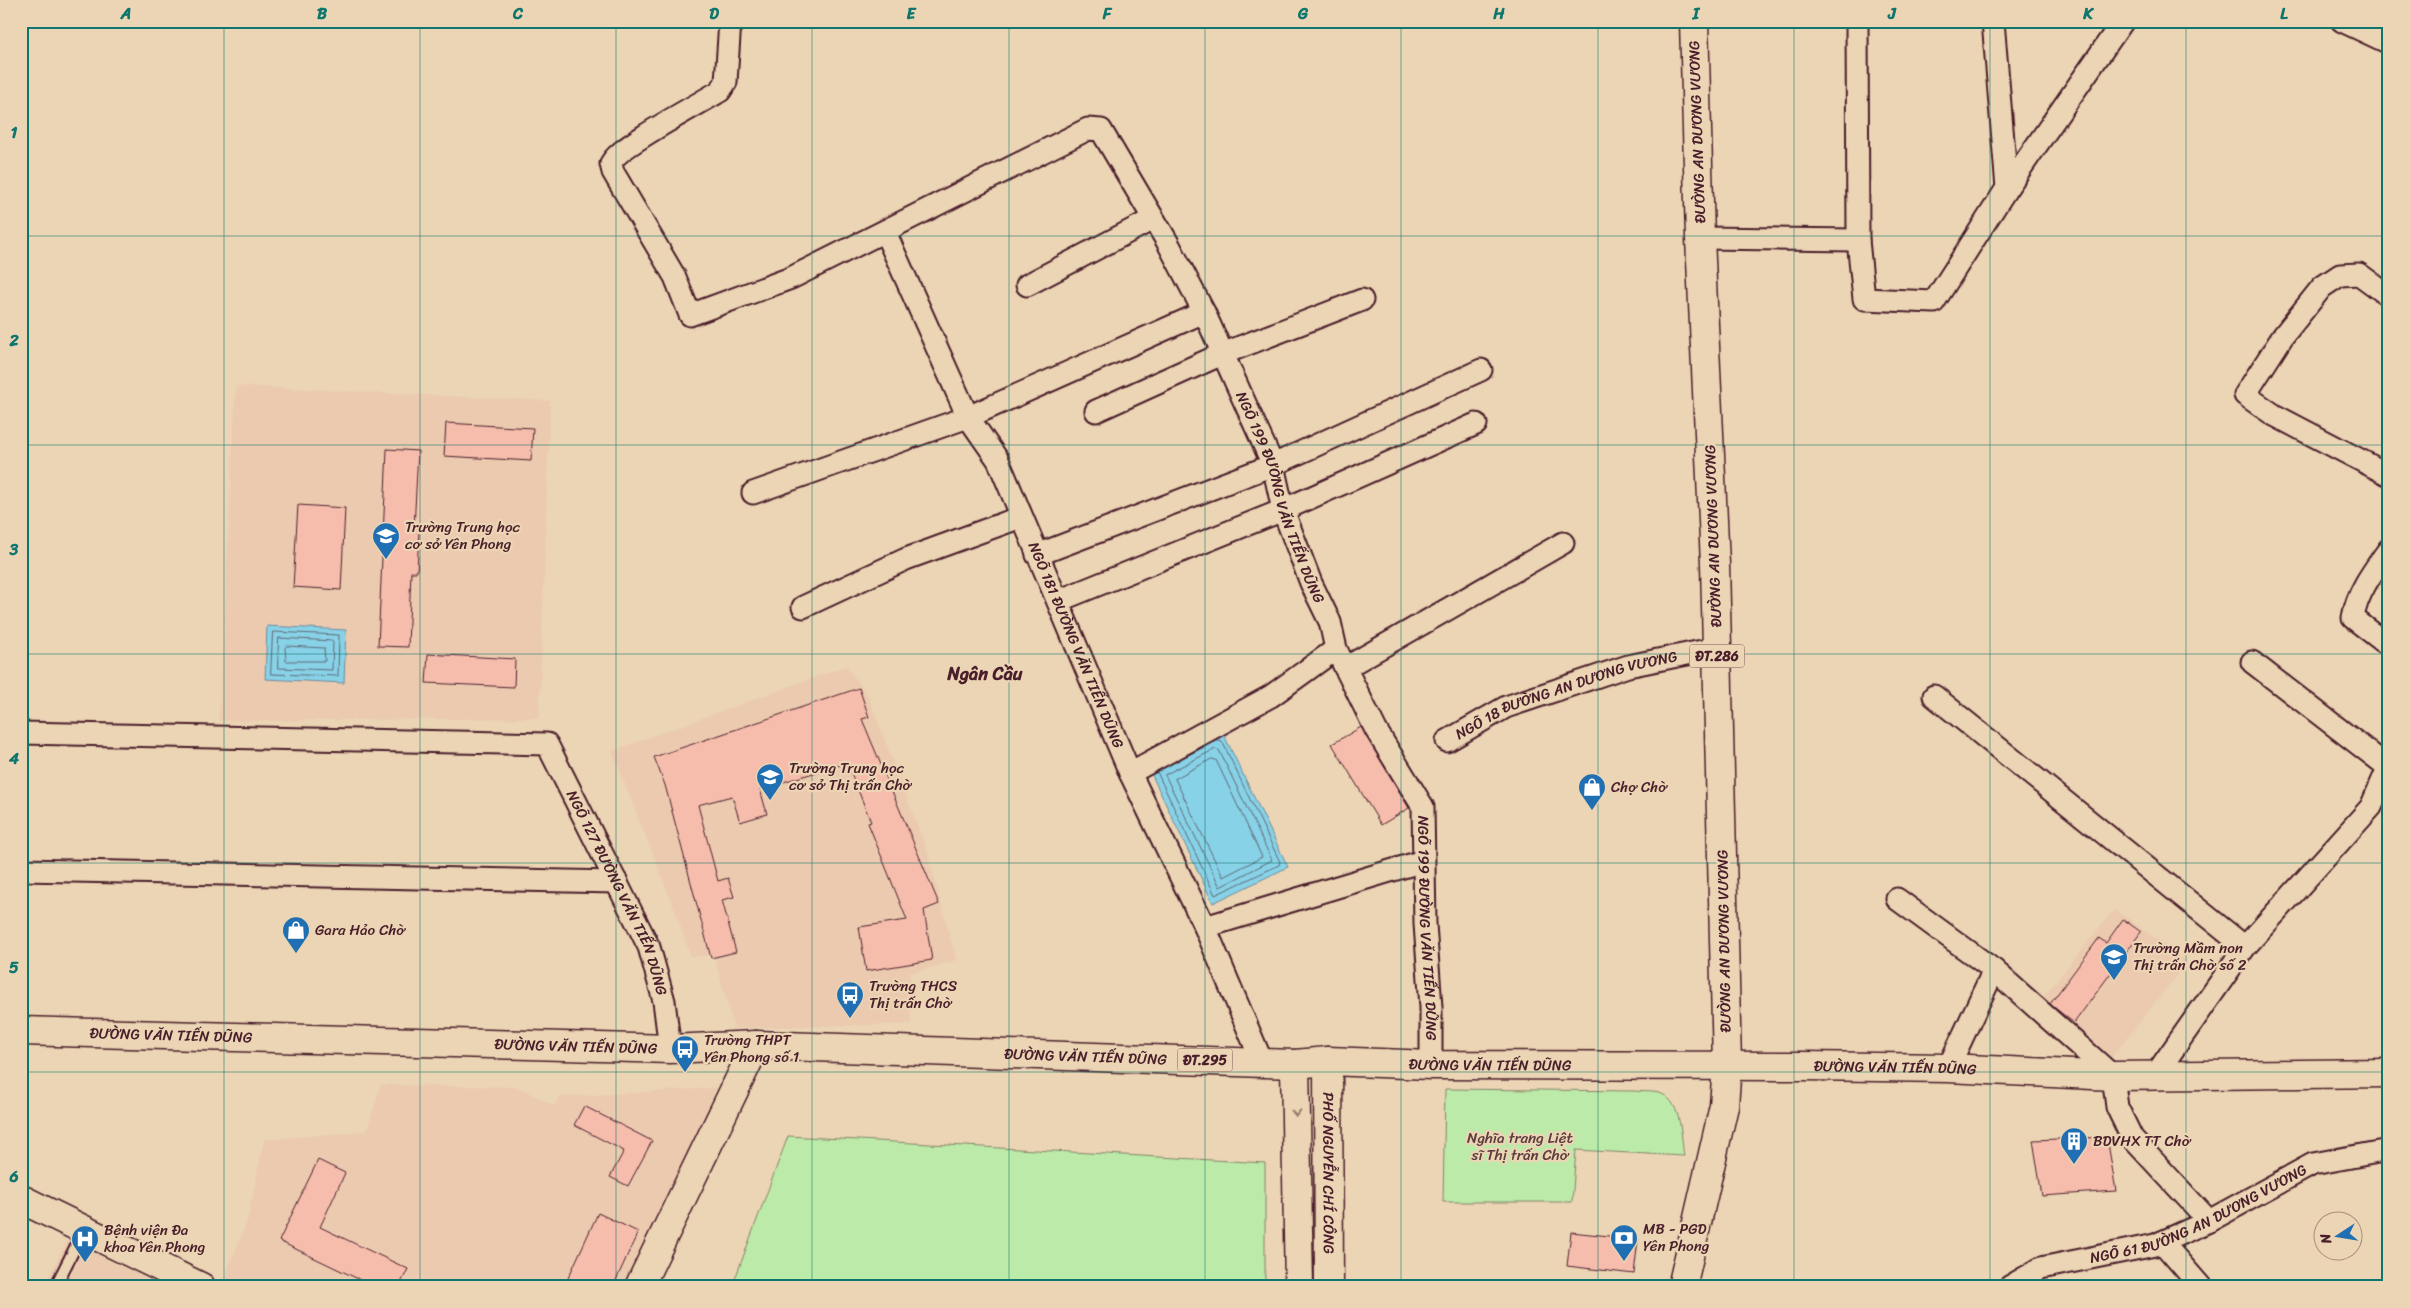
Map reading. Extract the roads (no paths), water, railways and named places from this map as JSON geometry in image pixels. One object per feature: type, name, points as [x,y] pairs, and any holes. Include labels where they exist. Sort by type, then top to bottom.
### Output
[{"type":"main road","name":"ĐƯỜNG AN DƯƠNG VƯƠNG","points":[[1682,1287],[1724,1106],[1727,1065],[1717,648],[1700,238],[1694,21]]},
{"type":"main road","name":"ĐƯỜNG VĂN TIẾN DŨNG","points":[[21,1031],[670,1049],[756,1044],[1296,1064],[1328,1061],[1431,1065],[1727,1065],[1948,1068],[2113,1076],[2156,1074],[2389,1073]]},
{"type":"main road","points":[[639,1287],[756,1044]]},
{"type":"main road","name":"PHỐ NGUYỄN CHÍ CÔNG","points":[[1328,1061],[1329,1287]]},
{"type":"main road","name":"PHỐ NGUYỄN CHÍ CÔNG","points":[[1296,1064],[1299,1287]]},
{"type":"main road","points":[[21,1199],[201,1287]]},
{"type":"street","points":[[730,21],[726,82],[720,91],[640,138],[617,154],[611,164],[613,172],[675,277],[690,315],[790,278],[886,232]]},
{"type":"street","points":[[1857,21],[1858,240],[1864,299],[1934,302],[2007,188],[2123,21]]},
{"type":"street","points":[[1993,21],[2007,188]]},
{"type":"street","points":[[2342,21],[2389,43]]},
{"type":"street","name":"NGÕ 199 ĐƯỜNG VĂN TIẾN DŨNG","points":[[886,232],[927,209],[1088,129],[1101,130],[1204,312],[1255,422],[1272,465],[1283,510],[1311,583],[1330,622],[1336,648],[1376,730],[1423,807],[1423,861],[1432,1007],[1431,1065]]},
{"type":"street","points":[[1026,285],[1153,219]]},
{"type":"street","name":"NGÕ 181 ĐƯỜNG VĂN TIẾN DŨNG","points":[[886,232],[968,416],[998,460],[1130,773],[1205,927],[1262,1062]]},
{"type":"street","points":[[1700,238],[1858,240]]},
{"type":"street","points":[[2389,296],[2359,274],[2340,275],[2322,287],[2283,336],[2245,395],[2274,414],[2389,475]]},
{"type":"street","points":[[1096,411],[1222,354],[1362,300]]},
{"type":"street","points":[[753,492],[968,416],[1204,312]]},
{"type":"street","points":[[1037,555],[1272,465],[1481,370]]},
{"type":"street","points":[[1058,601],[1283,510],[1476,424]]},
{"type":"street","points":[[803,607],[906,559],[1021,517]]},
{"type":"street","points":[[1345,668],[1563,543]]},
{"type":"street","points":[[2384,642],[2353,618],[2359,598],[2389,549]]},
{"type":"street","points":[[1130,773],[1271,696],[1336,648]]},
{"type":"street","name":"NGÕ 18 ĐƯỜNG AN DƯƠNG VƯƠNG","points":[[1448,741],[1506,707],[1628,666],[1717,648]]},
{"type":"street","points":[[2156,1074],[2244,947],[2371,807],[2388,767],[2252,662]]},
{"type":"street","points":[[1934,696],[2244,947]]},
{"type":"street","name":"NGÕ 127 ĐƯỜNG VĂN TIẾN DŨNG","points":[[21,734],[547,744],[649,947],[664,1002],[670,1049]]},
{"type":"street","points":[[1205,927],[1423,861]]},
{"type":"street","points":[[21,870],[617,882]]},
{"type":"street","points":[[1897,899],[1994,970],[2113,1076],[2117,1107],[2132,1138],[2209,1221]]},
{"type":"street","points":[[1948,1068],[1994,970]]},
{"type":"street","name":"NGÕ 61 ĐƯỜNG AN DƯƠNG VƯƠNG","points":[[2009,1287],[2041,1268],[2162,1242],[2209,1221],[2313,1164],[2389,1150]]},
{"type":"street","points":[[2162,1242],[2201,1287]]},
{"type":"lane","points":[[55,1287],[84,1230]]},
{"type":"water","points":[[267,626],[346,630],[344,683],[265,679]]},
{"type":"water","points":[[1223,733],[1288,867],[1213,903],[1149,769]]},
{"type":"place","name":"Trường Trung học cơ sở Yên Phong","points":[[386,560]]},
{"type":"place","name":"Trường Trung học cơ sở Thị trấn Chờ","points":[[770,801]]},
{"type":"place","name":"Chợ Chờ","points":[[1592,811]]},
{"type":"place","name":"Gara Hảo Chờ","points":[[296,954]]},
{"type":"place","name":"Trường Mầm non Thị trấn Chờ số 2","points":[[2114,981]]},
{"type":"place","name":"Trường THCS Thị trấn Chờ","points":[[850,1019]]},
{"type":"place","name":"Trường THPT Yên Phong số 1","points":[[685,1073]]},
{"type":"place","name":"BDVHX TT Chờ","points":[[2074,1165]]},
{"type":"place","name":"MB - PGD Yên Phong","points":[[1624,1262]]},
{"type":"place","name":"Bệnh viện Đa khoa Yên Phong","points":[[85,1263]]},
{"type":"district","name":"Ngân Cầu","points":[[985,674]]},
{"type":"park label","name":"Nghĩa trang Liệt sĩ Thị trấn Chờ","points":[[1520,1146]]}]
